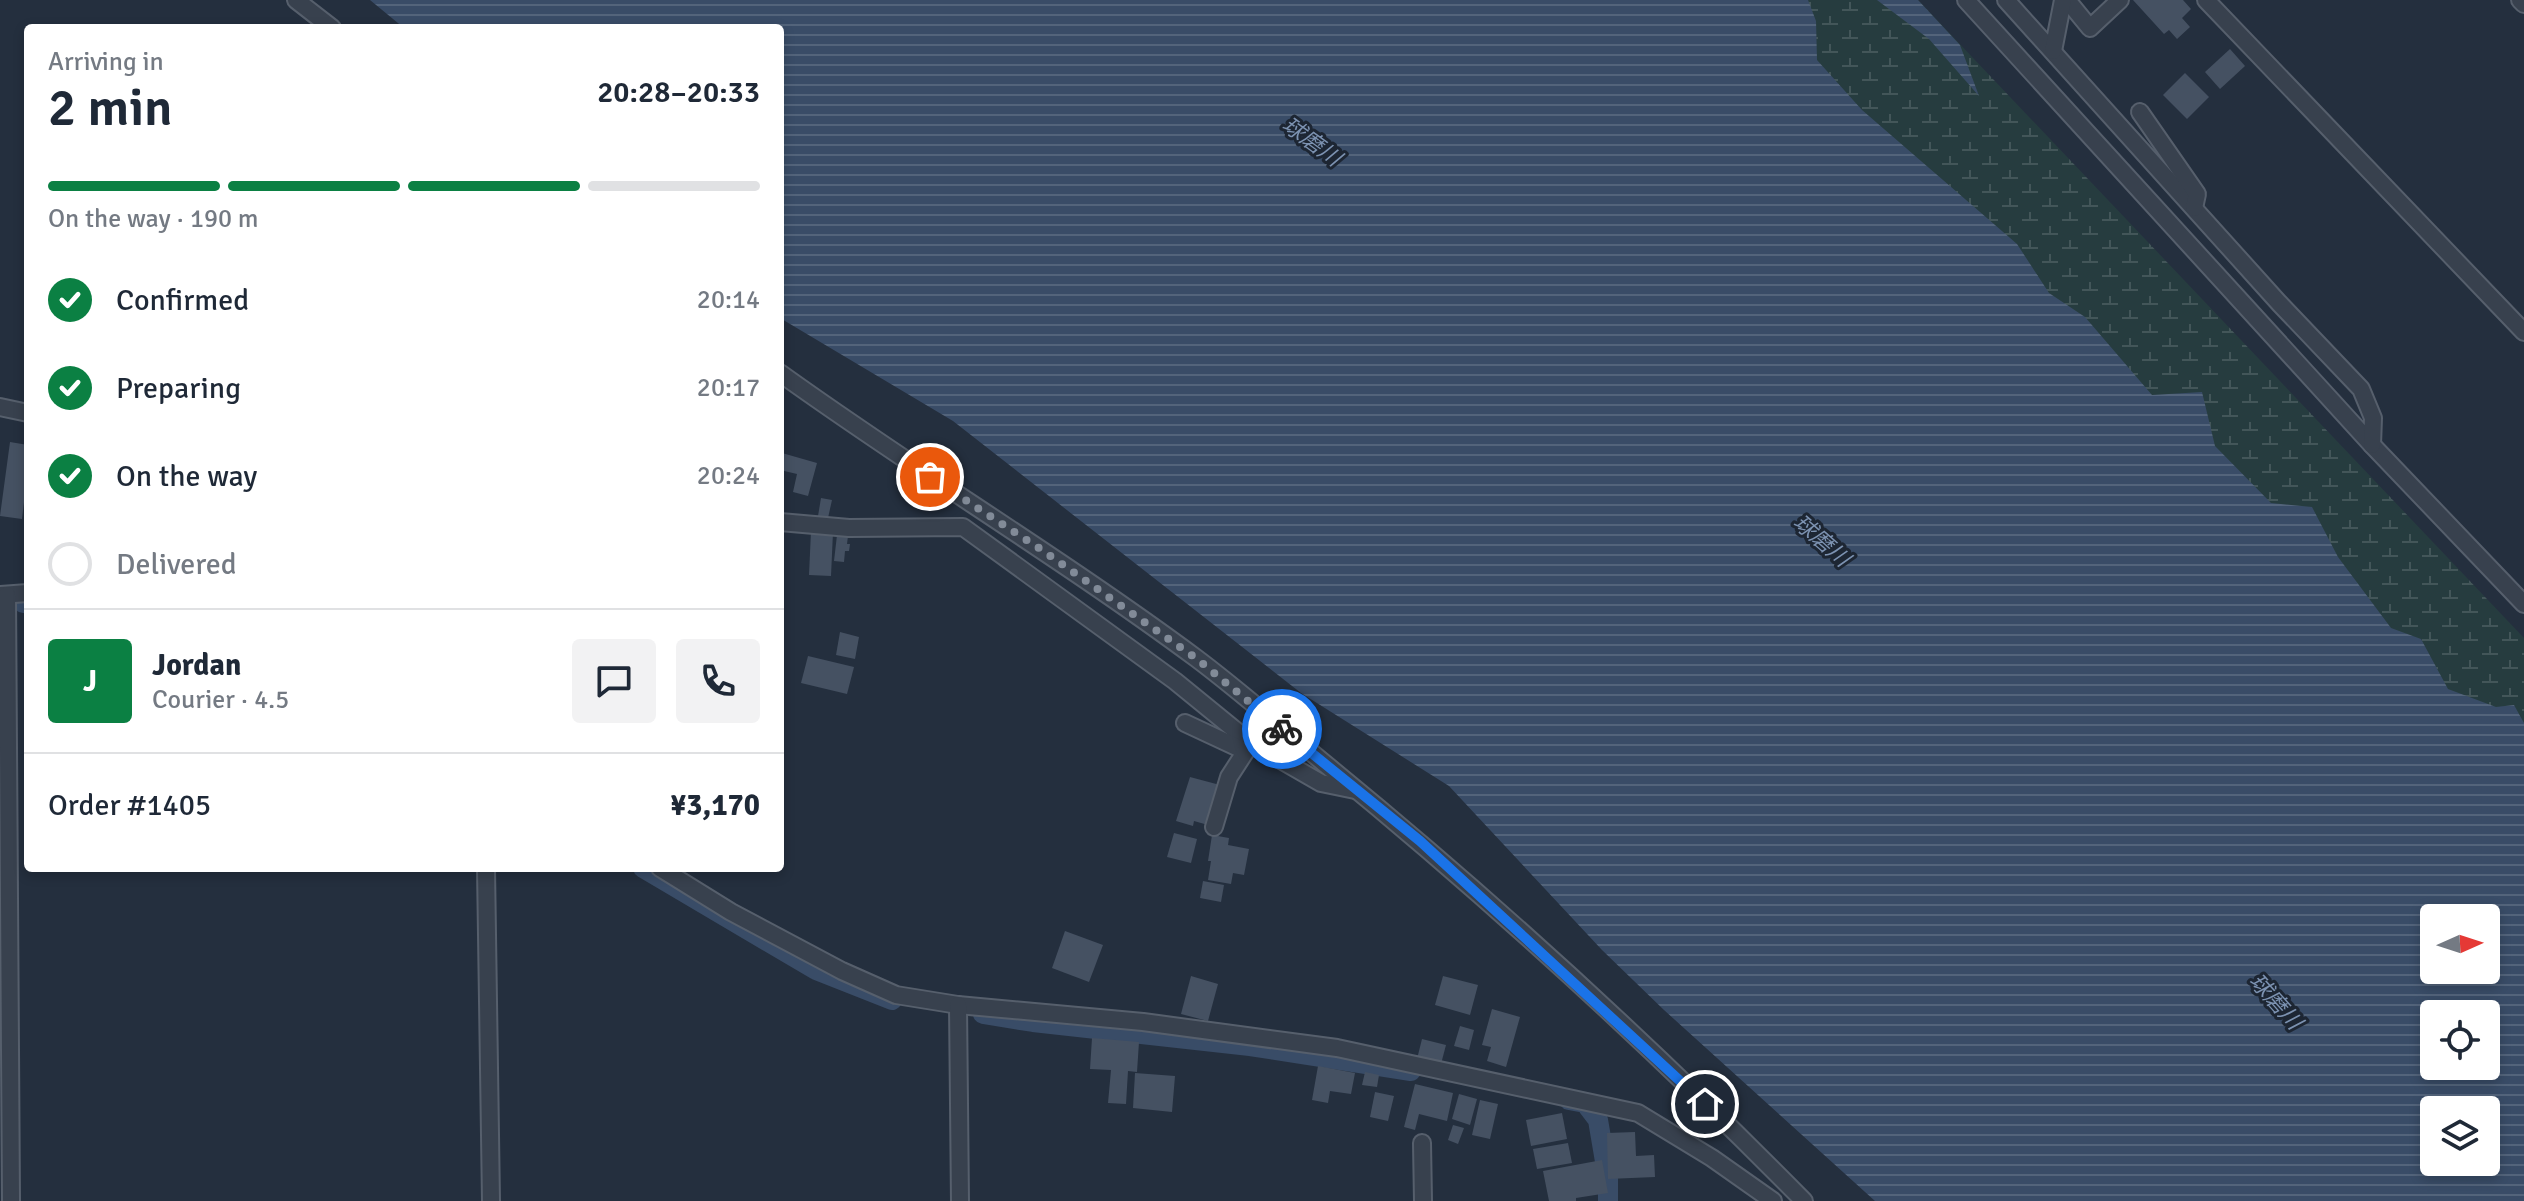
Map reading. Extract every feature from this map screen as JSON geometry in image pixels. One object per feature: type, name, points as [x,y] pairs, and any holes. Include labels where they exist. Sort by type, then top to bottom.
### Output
[{"type":"street","points":[[296,0],[327,24]]},
{"type":"street","points":[[1966,0],[2372,445],[2524,604]]},
{"type":"street","points":[[2006,0],[2279,303],[2361,389],[2373,418],[2372,445]]},
{"type":"street","points":[[2053,51],[2065,0]]},
{"type":"street","points":[[2065,0],[2090,28],[2120,0]]},
{"type":"street","points":[[2206,0],[2524,332]]},
{"type":"street","points":[[2140,112],[2197,194],[2194,208]]},
{"type":"street","points":[[784,376],[1197,659],[1420,841],[1636,1038],[1804,1201]]},
{"type":"street","points":[[0,407],[24,412]]},
{"type":"street","points":[[784,522],[849,528],[963,527],[1175,681],[1248,747]]},
{"type":"street","points":[[11,1201],[6,1077],[3,615],[4,595],[24,593]]},
{"type":"street","points":[[1185,723],[1248,747],[1321,783],[1359,791]]},
{"type":"street","points":[[1214,827],[1229,777],[1248,747]]},
{"type":"street","points":[[486,872],[491,1201]]},
{"type":"street","points":[[666,872],[731,912],[842,971],[896,995],[958,1005],[1143,1022],[1337,1048],[1638,1113],[1712,1158],[1773,1201]]},
{"type":"street","points":[[958,1005],[960,1201]]},
{"type":"street","points":[[1422,1143],[1423,1201]]},
{"type":"green space","points":[[1633,0],[1918,0],[2524,638],[2524,855]]},
{"type":"water","name":"球磨川","points":[[370,0],[1808,0],[1816,21],[1817,60],[1862,110],[2017,244],[2049,293],[2085,317],[2152,395],[2202,392],[2215,446],[2271,503],[2312,507],[2338,557],[2391,628],[2421,639],[2448,689],[2496,707],[2514,705],[2524,723],[2524,1201],[1875,1201],[1602,950],[1449,786],[1301,693],[953,421],[784,320],[784,24],[399,24]]},
{"type":"water","points":[[1877,0],[1918,0],[1960,45],[1979,96],[1929,39]]},
{"type":"building","points":[[2133,0],[2183,0],[2191,9],[2182,18],[2190,27],[2177,39],[2169,30],[2164,34]]},
{"type":"building","points":[[2230,49],[2245,66],[2220,89],[2205,72]]},
{"type":"building","points":[[2185,73],[2209,97],[2187,119],[2163,95]]},
{"type":"building","points":[[10,442],[24,444],[22,519],[0,516]]},
{"type":"building","points":[[784,454],[817,463],[808,496],[793,492],[797,474],[784,471]]},
{"type":"building","points":[[821,498],[832,500],[828,518],[818,516]]},
{"type":"building","points":[[811,531],[833,532],[831,576],[809,575]]},
{"type":"building","points":[[837,535],[848,536],[849,551],[845,551],[844,562],[834,561]]},
{"type":"building","points":[[840,632],[859,637],[855,659],[836,655]]},
{"type":"building","points":[[808,656],[854,667],[847,694],[801,683]]},
{"type":"building","points":[[1190,777],[1220,785],[1208,825],[1194,821],[1193,826],[1176,821]]},
{"type":"building","points":[[1174,833],[1197,839],[1191,863],[1167,857]]},
{"type":"building","points":[[1212,835],[1229,838],[1228,845],[1249,849],[1244,875],[1233,873],[1231,884],[1208,880]]},
{"type":"building","points":[[1203,881],[1224,885],[1221,902],[1200,898]]},
{"type":"building","points":[[1065,931],[1103,945],[1089,982],[1052,968]]},
{"type":"building","points":[[1191,976],[1218,984],[1208,1021],[1181,1014]]},
{"type":"building","points":[[1443,976],[1478,985],[1470,1015],[1435,1005]]},
{"type":"building","points":[[1492,1009],[1520,1017],[1506,1067],[1487,1061],[1491,1047],[1482,1045]]},
{"type":"building","points":[[1460,1026],[1474,1030],[1469,1050],[1454,1046]]},
{"type":"building","points":[[1092,1038],[1139,1042],[1137,1072],[1128,1071],[1126,1104],[1108,1103],[1111,1070],[1090,1069]]},
{"type":"building","points":[[1422,1039],[1446,1045],[1441,1064],[1417,1059]]},
{"type":"building","points":[[1318,1066],[1355,1073],[1351,1094],[1330,1091],[1328,1103],[1312,1100]]},
{"type":"building","points":[[1365,1072],[1379,1075],[1377,1087],[1362,1085]]},
{"type":"building","points":[[1135,1073],[1175,1076],[1172,1112],[1133,1108]]},
{"type":"building","points":[[1415,1084],[1453,1093],[1447,1121],[1419,1114],[1415,1130],[1404,1127]]},
{"type":"building","points":[[1375,1092],[1394,1096],[1388,1121],[1370,1117]]},
{"type":"building","points":[[1459,1094],[1477,1099],[1470,1125],[1452,1119]]},
{"type":"building","points":[[1480,1100],[1498,1104],[1490,1139],[1472,1135]]},
{"type":"building","points":[[1562,1113],[1567,1139],[1531,1146],[1526,1120]]},
{"type":"building","points":[[1453,1125],[1464,1128],[1458,1144],[1448,1140]]},
{"type":"building","points":[[1635,1132],[1636,1156],[1654,1155],[1655,1177],[1608,1179],[1607,1133]]},
{"type":"building","points":[[1568,1143],[1572,1163],[1537,1169],[1533,1149]]},
{"type":"building","points":[[1602,1160],[1608,1193],[1576,1198],[1576,1201],[1549,1201],[1543,1171]]},
{"type":"waterway","points":[[650,872],[816,970],[892,1000]]},
{"type":"waterway","points":[[983,1014],[1250,1046],[1411,1071]]},
{"type":"waterway","points":[[1569,1100],[1585,1103],[1598,1120],[1608,1179],[1608,1201]]},
{"type":"way so far","points":[[930,477],[1039,548],[1197,659],[1282,729]]},
{"type":"route","points":[[1282,729],[1420,841],[1705,1104]]}]
